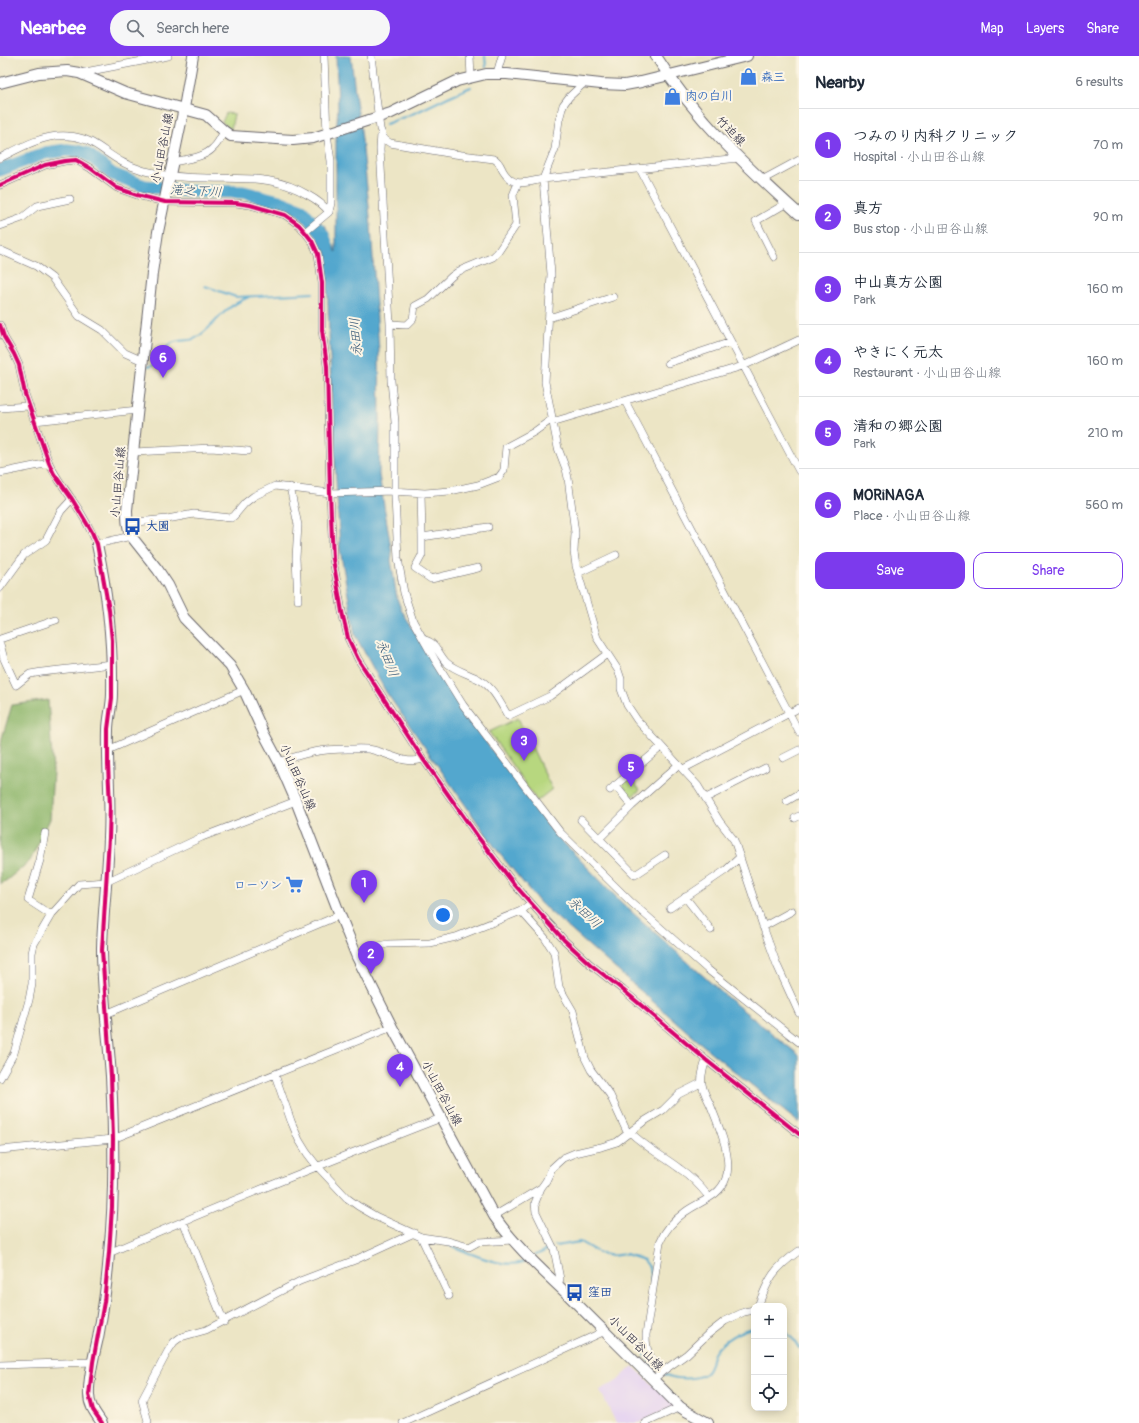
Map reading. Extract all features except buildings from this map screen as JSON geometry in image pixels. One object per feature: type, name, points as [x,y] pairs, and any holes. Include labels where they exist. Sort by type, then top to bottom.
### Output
[{"type":"street","points":[[79,73],[168,56]]},
{"type":"street","name":"小山田谷山線","points":[[193,56],[184,108],[158,232],[153,266],[127,510],[127,523],[131,536],[162,575],[184,618],[230,666],[244,690],[296,800],[340,915],[358,957],[392,1027],[494,1216],[513,1240],[545,1274],[605,1331],[659,1374],[680,1406],[708,1423]]},
{"type":"street","points":[[305,232],[329,212],[331,203],[331,161],[327,134],[324,56]]},
{"type":"street","points":[[371,56],[377,118],[381,134],[380,157],[390,324],[391,381],[395,422],[394,491],[400,576],[406,602],[413,621],[463,704],[560,832],[631,902],[695,959],[799,1042]]},
{"type":"street","points":[[470,56],[471,77]]},
{"type":"street","points":[[497,73],[502,56]]},
{"type":"street","name":"竹迫線","points":[[656,56],[668,76],[710,129],[799,214]]},
{"type":"street","points":[[0,83],[38,73],[67,71],[79,73],[125,92],[206,114],[231,136],[242,138],[293,140],[313,138],[397,111],[457,81],[471,77],[497,73],[584,83],[625,84],[668,76],[746,56]]},
{"type":"street","points":[[584,83],[563,105],[555,149],[543,179],[551,274],[545,382],[558,448],[568,478],[575,533],[574,552],[578,572],[597,638],[618,670],[621,679],[621,689],[627,705],[637,720],[698,786],[720,822],[734,840],[777,965],[799,1013]]},
{"type":"street","points":[[173,162],[196,157],[209,151],[214,147],[224,131]]},
{"type":"street","points":[[381,134],[384,139],[390,143],[494,159],[510,180],[518,183],[739,158]]},
{"type":"street","points":[[0,158],[23,146],[46,138],[69,136],[92,142],[121,162],[132,167],[170,177],[268,179],[297,188],[324,205],[329,212]]},
{"type":"street","points":[[0,185],[46,165],[76,160],[90,168],[117,188],[137,195],[165,201],[236,203],[250,205],[285,215],[299,225],[305,232],[312,241],[318,254],[322,283],[322,330],[327,366],[333,559],[348,638],[358,660],[423,758],[482,842],[514,884],[564,940],[590,964],[706,1060],[799,1134]]},
{"type":"street","points":[[762,180],[799,160]]},
{"type":"street","points":[[640,169],[799,472]]},
{"type":"street","points":[[390,324],[407,325],[413,319],[415,306],[428,299],[452,276],[493,257],[498,252],[516,225],[513,195],[518,183]]},
{"type":"street","points":[[0,226],[22,218],[37,206],[70,199]]},
{"type":"street","points":[[774,257],[756,221],[787,202]]},
{"type":"street","points":[[0,250],[36,266],[52,278],[79,316],[102,330],[125,353],[143,360]]},
{"type":"street","points":[[549,318],[613,297]]},
{"type":"street","points":[[0,326],[4,337],[19,365],[28,406],[49,463],[54,474],[72,499],[92,532],[97,544],[109,610],[112,640],[112,698],[108,729],[110,814],[102,950],[111,1076],[113,1139],[112,1207],[104,1302],[93,1362],[89,1395],[93,1410],[102,1423]]},
{"type":"street","points":[[127,523],[167,519],[194,514],[231,518],[254,496],[275,486],[330,492],[394,491],[421,493],[454,490],[478,485],[499,476],[504,470],[506,447],[552,421],[743,366],[799,340]]},
{"type":"street","points":[[668,363],[731,342]]},
{"type":"street","points":[[625,401],[799,732]]},
{"type":"street","points":[[0,408],[28,406]]},
{"type":"street","points":[[34,421],[138,410]]},
{"type":"street","points":[[134,452],[211,448],[248,451]]},
{"type":"street","points":[[0,473],[49,463]]},
{"type":"street","points":[[290,487],[298,525],[296,558],[298,600]]},
{"type":"street","points":[[421,493],[422,554],[415,568],[431,579],[478,568]]},
{"type":"street","points":[[0,588],[24,555],[46,540],[61,511],[72,499]]},
{"type":"street","points":[[422,537],[488,527]]},
{"type":"street","points":[[97,544],[131,536]]},
{"type":"street","points":[[578,572],[616,554]]},
{"type":"street","points":[[0,639],[56,620]]},
{"type":"street","points":[[424,640],[427,640],[433,644],[447,664],[482,680],[491,690],[508,716],[550,696],[607,654]]},
{"type":"street","points":[[0,644],[4,659],[16,685],[30,674],[112,664]]},
{"type":"street","points":[[108,750],[244,690]]},
{"type":"street","points":[[599,838],[632,806],[681,767],[799,708]]},
{"type":"street","points":[[632,806],[612,787],[662,747]]},
{"type":"street","points":[[279,762],[311,752],[333,749],[372,750],[408,761],[416,761],[423,758]]},
{"type":"street","points":[[783,758],[799,750]]},
{"type":"street","points":[[706,798],[765,768]]},
{"type":"street","points":[[787,801],[799,794]]},
{"type":"street","points":[[0,1078],[14,1053],[29,1000],[32,984],[32,953],[34,944],[51,915],[79,884],[106,882],[202,837],[296,800]]},
{"type":"street","points":[[581,820],[636,875],[666,855]]},
{"type":"street","points":[[45,833],[40,860],[28,900],[51,915]]},
{"type":"street","points":[[670,908],[726,870],[740,857]]},
{"type":"street","points":[[685,897],[711,930]]},
{"type":"street","points":[[358,957],[372,948],[387,944],[445,940],[483,927],[521,911],[531,902]]},
{"type":"street","points":[[521,911],[545,938],[554,952],[559,987],[573,1011],[585,1058],[591,1070],[610,1095],[629,1133],[682,1170],[709,1197]]},
{"type":"street","points":[[763,927],[792,912]]},
{"type":"street","points":[[106,1014],[340,915]]},
{"type":"street","points":[[0,1150],[113,1139],[392,1027]]},
{"type":"street","points":[[706,1060],[701,1083],[716,1118],[728,1159],[728,1169],[722,1186],[716,1193],[685,1212],[675,1220],[663,1234],[660,1242],[646,1335],[647,1352],[659,1374],[687,1354],[707,1334],[725,1321],[744,1312],[751,1311]]},
{"type":"street","points":[[275,1074],[297,1134],[307,1154],[347,1198],[358,1206],[421,1237],[448,1241],[469,1247],[478,1242],[513,1240]]},
{"type":"street","points":[[558,1285],[560,1279],[553,1246],[536,1212],[535,1203],[552,1168],[563,1158],[575,1153],[601,1148],[618,1142],[663,1110],[679,1094],[701,1083]]},
{"type":"street","points":[[109,1253],[317,1166],[441,1118]]},
{"type":"street","points":[[494,1216],[541,1188]]},
{"type":"street","points":[[183,1221],[224,1322]]},
{"type":"street","points":[[147,1423],[148,1421],[142,1400],[155,1373],[174,1342],[181,1337],[206,1330],[224,1322],[300,1281],[355,1260],[414,1233]]},
{"type":"street","points":[[421,1237],[449,1296]]},
{"type":"street","points":[[759,1303],[768,1280],[778,1268],[799,1251]]},
{"type":"street","points":[[403,1423],[605,1331]]},
{"type":"street","points":[[0,1366],[93,1362]]},
{"type":"street","points":[[645,1423],[680,1406]]},
{"type":"shaded area","points":[[633,1366],[675,1406],[638,1423],[616,1423],[600,1390],[617,1381]]},
{"type":"green space","points":[[226,113],[234,114],[231,129],[222,122]]},
{"type":"green space","points":[[48,700],[53,771],[50,819],[30,861],[0,884],[0,754],[2,738],[12,705]]},
{"type":"green space","points":[[518,718],[552,789],[537,801],[489,732]]},
{"type":"green space","points":[[630,777],[640,790],[631,797],[622,784]]},
{"type":"water","name":"永田川","points":[[336,56],[351,56],[361,130],[371,226],[379,351],[379,475],[392,554],[391,560],[397,598],[401,609],[462,710],[552,831],[623,904],[729,999],[799,1055],[799,1123],[713,1054],[540,903],[499,853],[386,692],[355,635],[340,549],[332,411],[326,253],[316,232],[325,225],[336,252],[336,136],[338,106]]},
{"type":"waterway","points":[[485,56],[486,67]]},
{"type":"waterway","points":[[386,124],[417,112],[471,87]]},
{"type":"waterway","name":"滝之下川","points":[[0,170],[45,153],[67,150],[85,153],[112,174],[145,186],[187,191],[243,192],[279,201],[302,210],[323,235],[327,245]]},
{"type":"waterway","points":[[205,286],[236,297],[313,293]]},
{"type":"waterway","points":[[147,367],[156,364],[165,349],[172,343],[196,338],[205,332],[230,307],[249,297]]},
{"type":"waterway","points":[[555,1246],[580,1242],[599,1253],[611,1256],[626,1254],[644,1260],[649,1267],[651,1282]]},
{"type":"waterway","points":[[449,1245],[496,1262],[515,1264],[524,1262]]},
{"type":"waterway","points":[[536,1255],[551,1248]]},
{"type":"waterway","points":[[663,1373],[678,1378],[690,1378],[705,1374],[708,1372],[715,1352],[722,1343],[738,1333],[751,1329]]},
{"type":"waterway","points":[[787,1334],[794,1340],[799,1348]]},
{"type":"waterway","points":[[643,1339],[645,1355],[656,1368]]},
{"type":"cycle path","points":[[0,185],[45,165],[76,160],[90,168],[117,188],[137,195],[165,202],[236,203],[250,205],[285,215],[299,225],[305,232],[312,241],[318,254],[322,283],[322,330],[327,366],[333,559],[348,638],[358,659],[423,759],[478,837],[514,884],[564,940],[590,964],[706,1060],[799,1134]]},
{"type":"cycle path","points":[[0,325],[4,337],[19,365],[25,394],[49,463],[54,474],[72,499],[92,532],[97,544],[109,610],[112,640],[112,698],[108,729],[110,806],[109,838],[102,950],[111,1076],[113,1139],[112,1207],[104,1302],[93,1362],[89,1395],[93,1410],[102,1423]]},
{"type":"place","name":"森三","points":[[748,77]]},
{"type":"place","name":"肉の白川","points":[[672,96]]},
{"type":"place","name":"MORiNAGA","points":[[163,378]]},
{"type":"place","name":"大園","points":[[133,526]]},
{"type":"place","name":"中山真方公園","points":[[524,761]]},
{"type":"place","name":"清和の郷公園","points":[[631,787]]},
{"type":"place","name":"ローソン","points":[[295,885]]},
{"type":"place","name":"つみのり内科クリニック","points":[[364,903]]},
{"type":"place","name":"真方","points":[[371,974]]},
{"type":"place","name":"やきにく元太","points":[[400,1087]]},
{"type":"place","name":"窪田","points":[[575,1292]]}]
